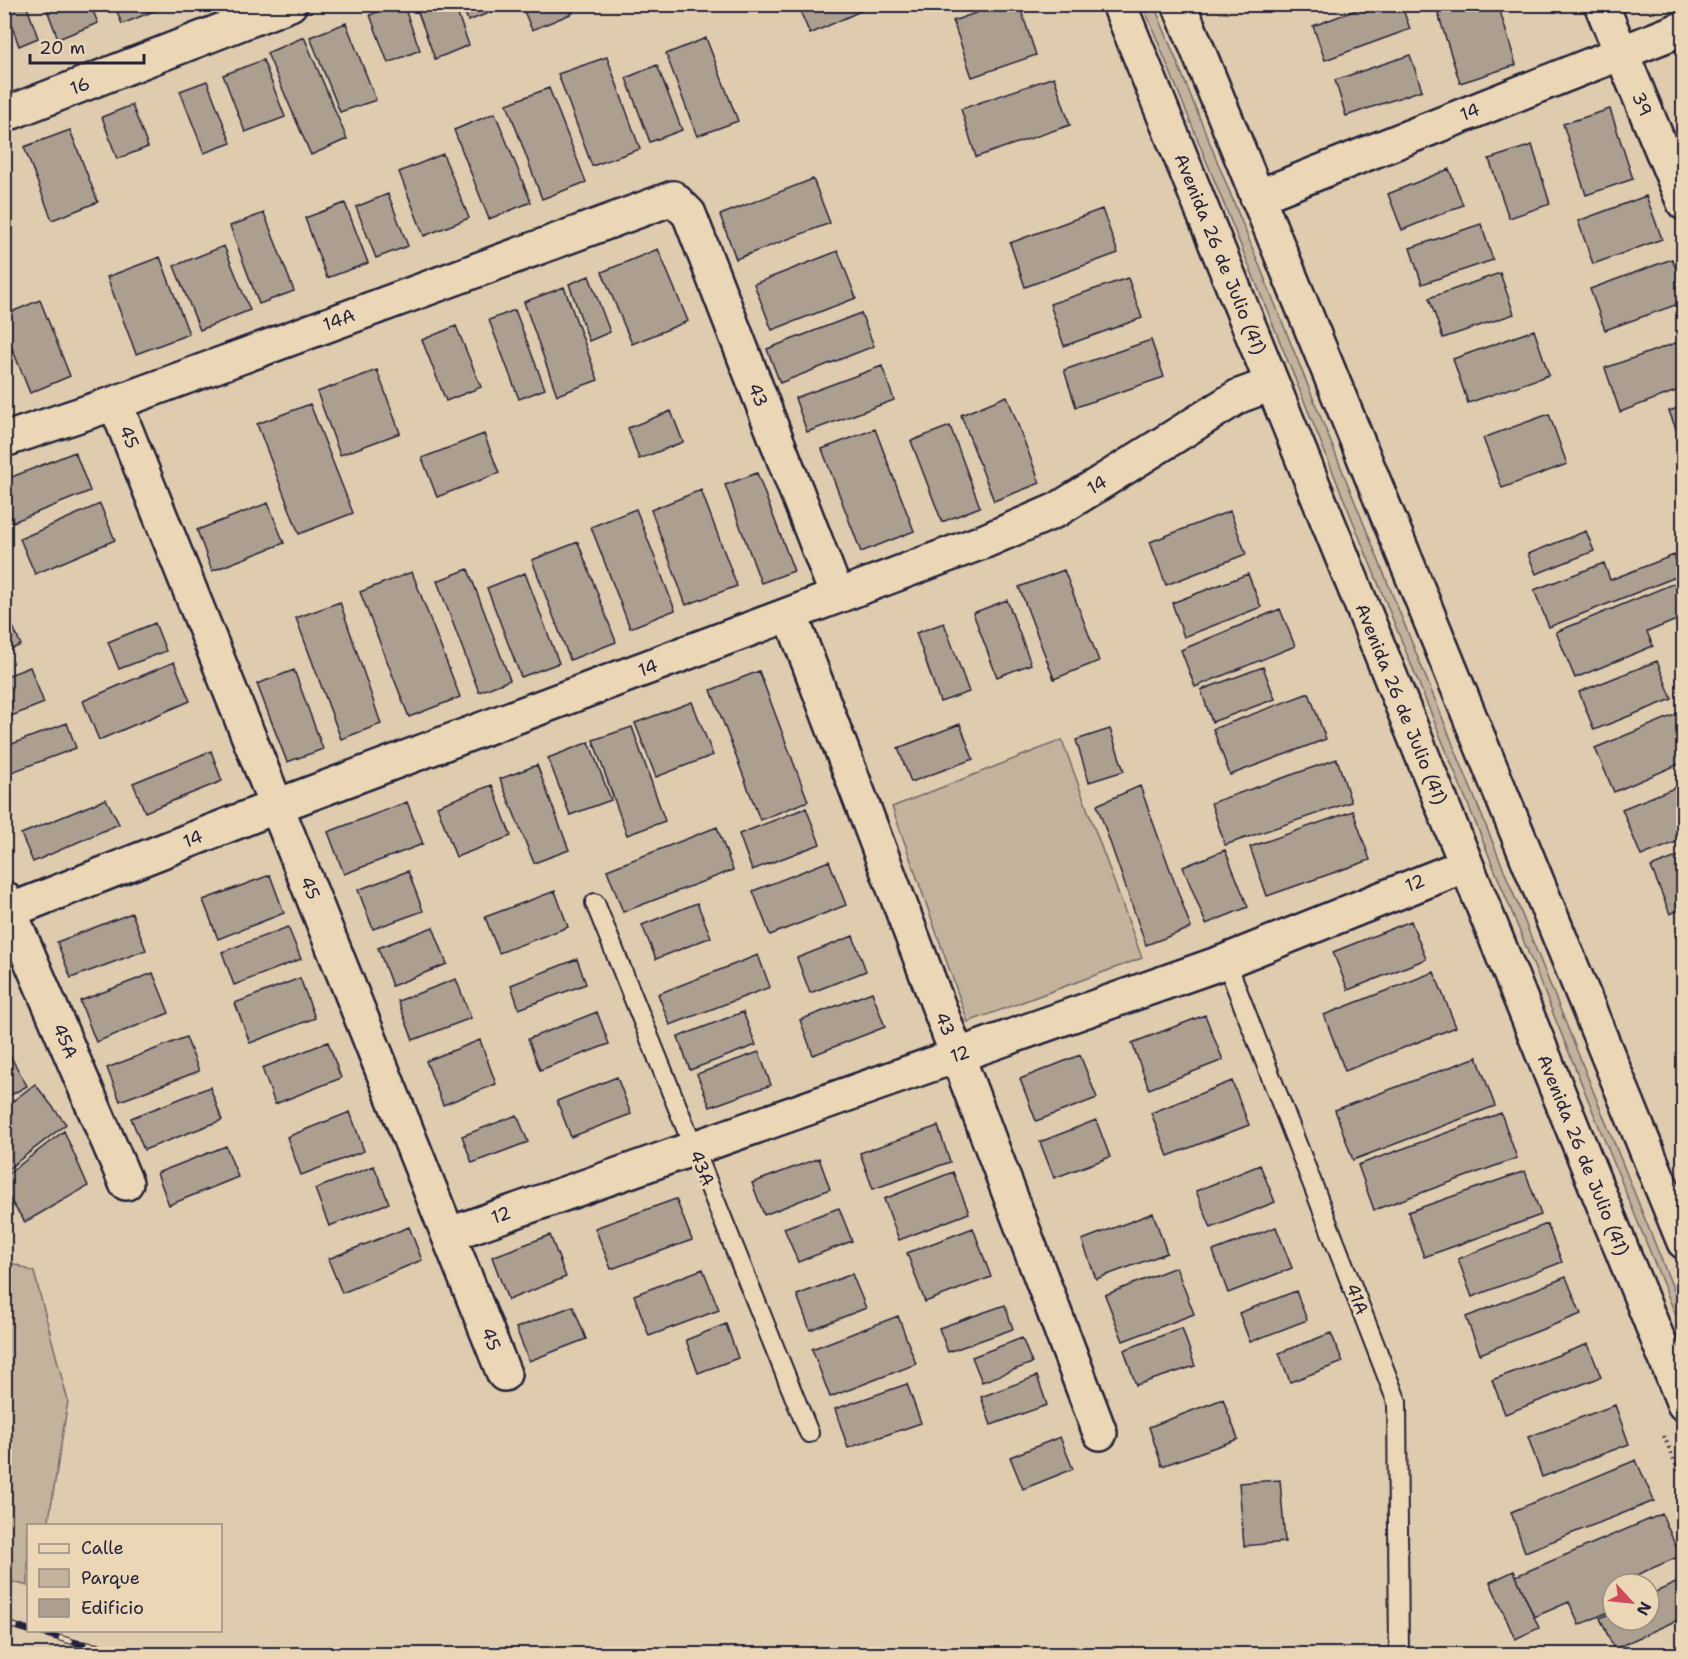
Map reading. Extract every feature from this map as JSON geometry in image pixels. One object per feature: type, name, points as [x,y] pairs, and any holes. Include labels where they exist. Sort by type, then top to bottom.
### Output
[{"type":"street","name":"16","points":[[4,115],[290,4]]},
{"type":"street","name":"Avenida 26 de Julio (41)","points":[[1119,4],[1683,1404]]},
{"type":"street","points":[[1179,4],[1683,1242]]},
{"type":"street","name":"39","points":[[1601,4],[1683,203]]},
{"type":"street","name":"14","points":[[1257,197],[1683,28]]},
{"type":"street","name":"14A","points":[[4,440],[115,403],[673,198]]},
{"type":"street","name":"43","points":[[673,198],[689,214],[837,596]]},
{"type":"street","name":"14","points":[[6,907],[791,616],[837,596],[985,541],[1057,510],[1239,396],[1272,384]]},
{"type":"street","name":"45","points":[[115,403],[450,1234],[504,1374]]},
{"type":"street","name":"43","points":[[791,616],[1100,1433]]},
{"type":"street","name":"12","points":[[450,1234],[1226,961],[1466,865]]},
{"type":"street","name":"45A","points":[[6,907],[126,1183]]},
{"type":"lane","name":"43A","points":[[595,903],[809,1433]]},
{"type":"lane","name":"41A","points":[[1226,961],[1397,1402],[1399,1654]]},
{"type":"green space","points":[[1143,5],[1154,5],[1683,1313],[1683,1333]]},
{"type":"green space","points":[[1062,740],[1142,958],[968,1022],[892,807]]},
{"type":"green space","points":[[5,1260],[34,1272],[68,1401],[48,1524],[27,1524],[27,1586],[5,1580]]},
{"type":"building","points":[[4,4],[26,4],[38,38],[19,46]]},
{"type":"building","points":[[45,4],[90,4],[98,23],[58,39]]},
{"type":"building","points":[[114,4],[171,4],[122,24]]},
{"type":"building","points":[[396,4],[403,4],[420,50],[388,63],[370,15]]},
{"type":"building","points":[[415,4],[454,4],[469,45],[435,59]]},
{"type":"building","points":[[462,4],[512,4],[468,21]]},
{"type":"building","points":[[521,4],[570,4],[573,13],[532,30]]},
{"type":"building","points":[[797,4],[876,4],[810,34]]},
{"type":"building","points":[[1001,4],[1019,4],[1036,55],[972,77],[953,21]]},
{"type":"building","points":[[1372,4],[1401,4],[1410,29],[1325,60],[1313,26]]},
{"type":"building","points":[[1435,4],[1498,4],[1516,65],[1460,83]]},
{"type":"building","points":[[346,23],[376,100],[340,112],[310,37]]},
{"type":"building","points":[[304,37],[347,139],[311,155],[267,53]]},
{"type":"building","points":[[706,38],[738,121],[697,136],[666,54]]},
{"type":"building","points":[[1410,55],[1422,90],[1346,116],[1335,80]]},
{"type":"building","points":[[607,57],[640,149],[592,166],[558,74]]},
{"type":"building","points":[[263,60],[285,117],[245,132],[223,75]]},
{"type":"building","points":[[657,65],[682,130],[650,142],[626,78]]},
{"type":"building","points":[[1054,77],[1070,125],[976,157],[961,109]]},
{"type":"building","points":[[207,81],[231,143],[204,153],[180,91]]},
{"type":"building","points":[[549,88],[586,182],[542,199],[507,104]]},
{"type":"building","points":[[132,105],[148,147],[117,159],[102,117]]},
{"type":"building","points":[[1610,109],[1633,179],[1586,195],[1563,124]]},
{"type":"building","points":[[495,113],[531,202],[489,219],[454,130]]},
{"type":"building","points":[[70,130],[98,202],[52,220],[24,147]]},
{"type":"building","points":[[1532,145],[1550,204],[1509,218],[1489,159]]},
{"type":"building","points":[[443,154],[469,218],[424,236],[399,172]]},
{"type":"building","points":[[1449,169],[1463,205],[1402,230],[1388,194]]},
{"type":"building","points":[[813,179],[830,223],[736,259],[720,215]]},
{"type":"building","points":[[388,194],[408,246],[376,258],[356,207]]},
{"type":"building","points":[[1646,196],[1662,239],[1593,264],[1578,221]]},
{"type":"building","points":[[345,203],[368,263],[327,278],[305,218]]},
{"type":"building","points":[[1102,209],[1118,253],[1025,287],[1010,243]]},
{"type":"building","points":[[264,213],[294,291],[259,304],[230,226]]},
{"type":"building","points":[[1481,224],[1493,260],[1422,284],[1410,248]]},
{"type":"building","points":[[224,246],[250,310],[200,330],[174,266]]},
{"type":"building","points":[[658,249],[688,321],[632,344],[602,272]]},
{"type":"building","points":[[838,251],[856,298],[772,330],[754,284]]},
{"type":"building","points":[[160,257],[189,334],[136,354],[107,277]]},
{"type":"building","points":[[1672,259],[1684,289],[1684,302],[1605,330],[1590,289]]},
{"type":"building","points":[[1500,273],[1514,314],[1443,338],[1429,298]]},
{"type":"building","points":[[589,276],[610,332],[589,341],[569,284]]},
{"type":"building","points":[[1128,278],[1142,318],[1064,346],[1050,304]]},
{"type":"building","points":[[564,287],[598,380],[557,395],[524,302]]},
{"type":"building","points":[[40,300],[70,376],[30,393],[4,328],[4,315]]},
{"type":"building","points":[[515,310],[545,389],[519,399],[489,320]]},
{"type":"building","points":[[861,313],[874,346],[780,383],[767,349]]},
{"type":"building","points":[[456,326],[481,387],[446,401],[422,340]]},
{"type":"building","points":[[1534,330],[1549,375],[1468,403],[1453,359]]},
{"type":"building","points":[[1151,340],[1164,377],[1076,407],[1064,370]]},
{"type":"building","points":[[1684,340],[1684,388],[1620,412],[1605,368]]},
{"type":"building","points":[[882,366],[894,400],[807,432],[795,398]]},
{"type":"building","points":[[377,370],[400,433],[340,455],[317,392]]},
{"type":"building","points":[[1007,396],[1040,483],[994,501],[961,415]]},
{"type":"building","points":[[310,404],[353,513],[299,534],[257,424]]},
{"type":"building","points":[[1684,406],[1684,450],[1669,411]]},
{"type":"building","points":[[671,411],[683,442],[639,459],[628,428]]},
{"type":"building","points":[[1549,414],[1567,464],[1502,488],[1483,438]]},
{"type":"building","points":[[950,426],[980,507],[942,522],[911,441]]},
{"type":"building","points":[[875,429],[914,531],[861,552],[822,449]]},
{"type":"building","points":[[484,434],[499,473],[437,497],[422,458]]},
{"type":"building","points":[[75,452],[90,491],[13,522],[4,500],[4,480]]},
{"type":"building","points":[[757,473],[794,571],[761,583],[725,485]]},
{"type":"building","points":[[701,490],[737,586],[686,605],[651,510]]},
{"type":"building","points":[[268,503],[284,543],[212,571],[197,530]]},
{"type":"building","points":[[100,504],[115,540],[35,574],[20,539]]},
{"type":"building","points":[[636,509],[675,610],[630,628],[591,527]]},
{"type":"building","points":[[1230,511],[1246,554],[1166,585],[1150,542]]},
{"type":"building","points":[[1586,531],[1594,551],[1536,574],[1528,554]]},
{"type":"building","points":[[578,542],[616,642],[570,660],[532,560]]},
{"type":"building","points":[[1674,555],[1681,575],[1549,627],[1534,590],[1604,563],[1610,580]]},
{"type":"building","points":[[468,569],[510,680],[479,692],[437,581]]},
{"type":"building","points":[[1064,570],[1099,661],[1054,679],[1019,587]]},
{"type":"building","points":[[412,572],[460,697],[409,717],[360,592]]},
{"type":"building","points":[[525,573],[559,663],[521,677],[487,588]]},
{"type":"building","points":[[1248,574],[1261,607],[1184,637],[1172,603]]},
{"type":"building","points":[[1682,580],[1684,617],[1647,632],[1653,646],[1575,678],[1556,632]]},
{"type":"building","points":[[1007,600],[1031,664],[997,677],[973,613]]},
{"type":"building","points":[[340,602],[381,724],[341,739],[296,618]]},
{"type":"building","points":[[4,606],[21,645],[4,652]]},
{"type":"building","points":[[1280,609],[1295,646],[1195,687],[1181,650]]},
{"type":"building","points":[[155,623],[166,651],[119,669],[108,642]]},
{"type":"building","points":[[944,623],[969,692],[940,702],[916,633]]},
{"type":"building","points":[[1657,661],[1672,699],[1594,730],[1579,692]]},
{"type":"building","points":[[174,662],[190,701],[99,740],[83,701]]},
{"type":"building","points":[[30,667],[44,703],[4,719],[4,677]]},
{"type":"building","points":[[1263,667],[1275,699],[1212,722],[1201,690]]},
{"type":"building","points":[[294,670],[323,749],[287,762],[257,684]]},
{"type":"building","points":[[759,671],[808,801],[760,820],[711,690]]},
{"type":"building","points":[[1309,693],[1326,739],[1230,775],[1213,729]]},
{"type":"building","points":[[692,702],[713,755],[656,777],[635,723]]},
{"type":"building","points":[[1684,711],[1684,762],[1614,792],[1595,748]]},
{"type":"building","points":[[67,723],[76,748],[4,775],[4,747]]},
{"type":"building","points":[[960,724],[973,759],[911,782],[898,748]]},
{"type":"building","points":[[632,727],[665,821],[627,835],[593,740]]},
{"type":"building","points":[[1110,729],[1124,771],[1089,782],[1076,740]]},
{"type":"building","points":[[589,742],[611,800],[570,815],[548,758]]},
{"type":"building","points":[[211,751],[222,781],[145,812],[133,783]]},
{"type":"building","points":[[1337,759],[1351,802],[1225,845],[1211,803]]},
{"type":"building","points":[[537,765],[569,850],[534,863],[500,779]]},
{"type":"building","points":[[1684,784],[1684,839],[1641,856],[1622,809]]},
{"type":"building","points":[[492,785],[511,836],[456,857],[437,806]]},
{"type":"building","points":[[1140,786],[1191,928],[1146,945],[1097,805]]},
{"type":"building","points":[[106,799],[119,824],[33,862],[21,834]]},
{"type":"building","points":[[407,802],[423,844],[344,874],[328,832]]},
{"type":"building","points":[[806,808],[820,844],[752,870],[739,834]]},
{"type":"building","points":[[1353,811],[1370,860],[1267,896],[1250,847]]},
{"type":"building","points":[[717,827],[733,870],[623,912],[607,870]]},
{"type":"building","points":[[1225,850],[1248,907],[1206,924],[1183,867]]},
{"type":"building","points":[[1684,854],[1684,908],[1670,914],[1651,867]]},
{"type":"building","points":[[829,861],[846,905],[770,935],[753,891]]},
{"type":"building","points":[[408,871],[423,911],[373,929],[358,890]]},
{"type":"building","points":[[270,875],[284,913],[218,939],[203,900]]},
{"type":"building","points":[[555,891],[568,927],[499,953],[485,917]]},
{"type":"building","points":[[697,903],[711,937],[656,959],[642,925]]},
{"type":"building","points":[[132,913],[146,950],[71,978],[57,942]]},
{"type":"building","points":[[1411,921],[1426,959],[1348,990],[1333,952]]},
{"type":"building","points":[[288,927],[301,959],[234,985],[222,952]]},
{"type":"building","points":[[433,927],[447,964],[392,986],[378,948]]},
{"type":"building","points":[[1684,932],[1684,956],[1675,935]]},
{"type":"building","points":[[853,936],[866,971],[810,993],[797,958]]},
{"type":"building","points":[[758,955],[770,987],[670,1025],[658,994]]},
{"type":"building","points":[[577,959],[586,984],[519,1009],[511,985]]},
{"type":"building","points":[[1434,972],[1456,1027],[1345,1071],[1324,1015]]},
{"type":"building","points":[[153,973],[169,1013],[96,1042],[80,1001]]},
{"type":"building","points":[[300,978],[315,1018],[250,1043],[235,1003]]},
{"type":"building","points":[[456,979],[471,1018],[413,1040],[398,1001]]},
{"type":"building","points":[[872,992],[885,1027],[813,1055],[800,1020]]},
{"type":"building","points":[[597,1012],[609,1044],[540,1070],[528,1039]]},
{"type":"building","points":[[743,1012],[756,1045],[690,1070],[678,1037]]},
{"type":"building","points":[[1205,1015],[1223,1060],[1149,1089],[1132,1043]]},
{"type":"building","points":[[186,1037],[199,1071],[120,1101],[107,1068]]},
{"type":"building","points":[[480,1040],[496,1084],[443,1105],[426,1061]]},
{"type":"building","points":[[328,1042],[341,1078],[275,1104],[262,1068]]},
{"type":"building","points":[[8,1052],[27,1086],[4,1099],[4,1054]]},
{"type":"building","points":[[759,1052],[771,1085],[710,1107],[697,1074]]},
{"type":"building","points":[[1080,1055],[1097,1098],[1036,1121],[1020,1079]]},
{"type":"building","points":[[1477,1057],[1495,1106],[1353,1160],[1335,1110]]},
{"type":"building","points":[[617,1077],[631,1114],[571,1137],[557,1101]]},
{"type":"building","points":[[1232,1081],[1249,1125],[1168,1156],[1151,1113]]},
{"type":"building","points":[[35,1084],[66,1124],[4,1172],[4,1108]]},
{"type":"building","points":[[210,1087],[222,1120],[144,1150],[131,1118]]},
{"type":"building","points":[[350,1112],[364,1151],[301,1175],[287,1137]]},
{"type":"building","points":[[1501,1113],[1517,1158],[1374,1210],[1358,1165]]},
{"type":"building","points":[[517,1115],[528,1142],[472,1163],[462,1136]]},
{"type":"building","points":[[1096,1120],[1110,1157],[1054,1178],[1040,1142]]},
{"type":"building","points":[[938,1126],[950,1162],[873,1189],[860,1153]]},
{"type":"building","points":[[64,1131],[88,1186],[25,1222],[4,1191],[4,1177]]},
{"type":"building","points":[[226,1146],[238,1177],[169,1205],[157,1173]]},
{"type":"building","points":[[819,1158],[830,1189],[764,1215],[752,1183]]},
{"type":"building","points":[[1260,1165],[1275,1202],[1211,1228],[1196,1191]]},
{"type":"building","points":[[374,1166],[389,1203],[329,1226],[315,1189]]},
{"type":"building","points":[[1525,1171],[1541,1215],[1424,1257],[1408,1212]]},
{"type":"building","points":[[953,1172],[969,1213],[899,1240],[884,1199]]},
{"type":"building","points":[[676,1199],[692,1240],[611,1269],[595,1228]]},
{"type":"building","points":[[839,1208],[852,1241],[798,1262],[784,1228]]},
{"type":"building","points":[[1153,1213],[1167,1253],[1096,1279],[1082,1240]]},
{"type":"building","points":[[1547,1224],[1562,1262],[1472,1297],[1458,1259]]},
{"type":"building","points":[[409,1227],[422,1260],[342,1293],[328,1259]]},
{"type":"building","points":[[1276,1227],[1292,1268],[1228,1293],[1213,1251]]},
{"type":"building","points":[[973,1228],[991,1277],[925,1302],[907,1253]]},
{"type":"building","points":[[550,1235],[566,1277],[508,1300],[492,1257]]},
{"type":"building","points":[[1176,1267],[1194,1314],[1123,1341],[1105,1295]]},
{"type":"building","points":[[703,1269],[719,1310],[649,1336],[634,1295]]},
{"type":"building","points":[[852,1274],[866,1308],[810,1330],[797,1295]]},
{"type":"building","points":[[1566,1277],[1581,1314],[1480,1354],[1466,1317]]},
{"type":"building","points":[[1296,1291],[1307,1320],[1250,1342],[1239,1313]]},
{"type":"building","points":[[1005,1305],[1013,1329],[948,1352],[939,1328]]},
{"type":"building","points":[[573,1306],[586,1339],[529,1361],[516,1328]]},
{"type":"building","points":[[898,1316],[916,1364],[830,1397],[812,1349]]},
{"type":"building","points":[[726,1324],[738,1358],[698,1373],[686,1340]]},
{"type":"building","points":[[1182,1328],[1195,1366],[1136,1385],[1124,1350]]},
{"type":"building","points":[[1331,1333],[1343,1362],[1290,1382],[1279,1353]]},
{"type":"building","points":[[1022,1338],[1032,1363],[982,1382],[972,1357]]},
{"type":"building","points":[[1588,1344],[1601,1377],[1505,1414],[1492,1380]]},
{"type":"building","points":[[1037,1376],[1047,1405],[991,1425],[981,1397]]},
{"type":"building","points":[[907,1384],[921,1423],[848,1448],[835,1409]]},
{"type":"building","points":[[1223,1399],[1238,1439],[1162,1466],[1149,1427]]},
{"type":"building","points":[[1615,1405],[1629,1444],[1542,1477],[1528,1437]]},
{"type":"building","points":[[1060,1437],[1073,1469],[1023,1489],[1010,1457]]},
{"type":"building","points":[[1636,1460],[1654,1501],[1525,1552],[1511,1512]]},
{"type":"building","points":[[1280,1480],[1285,1542],[1244,1546],[1239,1483]]},
{"type":"building","points":[[1662,1514],[1680,1556],[1643,1572],[1601,1572],[1601,1615],[1579,1625],[1569,1602],[1534,1617],[1516,1576]]},
{"type":"building","points":[[1514,1571],[1539,1628],[1515,1639],[1490,1582]]},
{"type":"building","points":[[1678,1582],[1684,1595],[1684,1617],[1661,1628],[1661,1590]]},
{"type":"building","points":[[1606,1632],[1651,1632],[1614,1649]]},
{"type":"railway","points":[[4,1623],[27,1630]]},
{"type":"railway","points":[[39,1632],[77,1643],[141,1654]]}]
